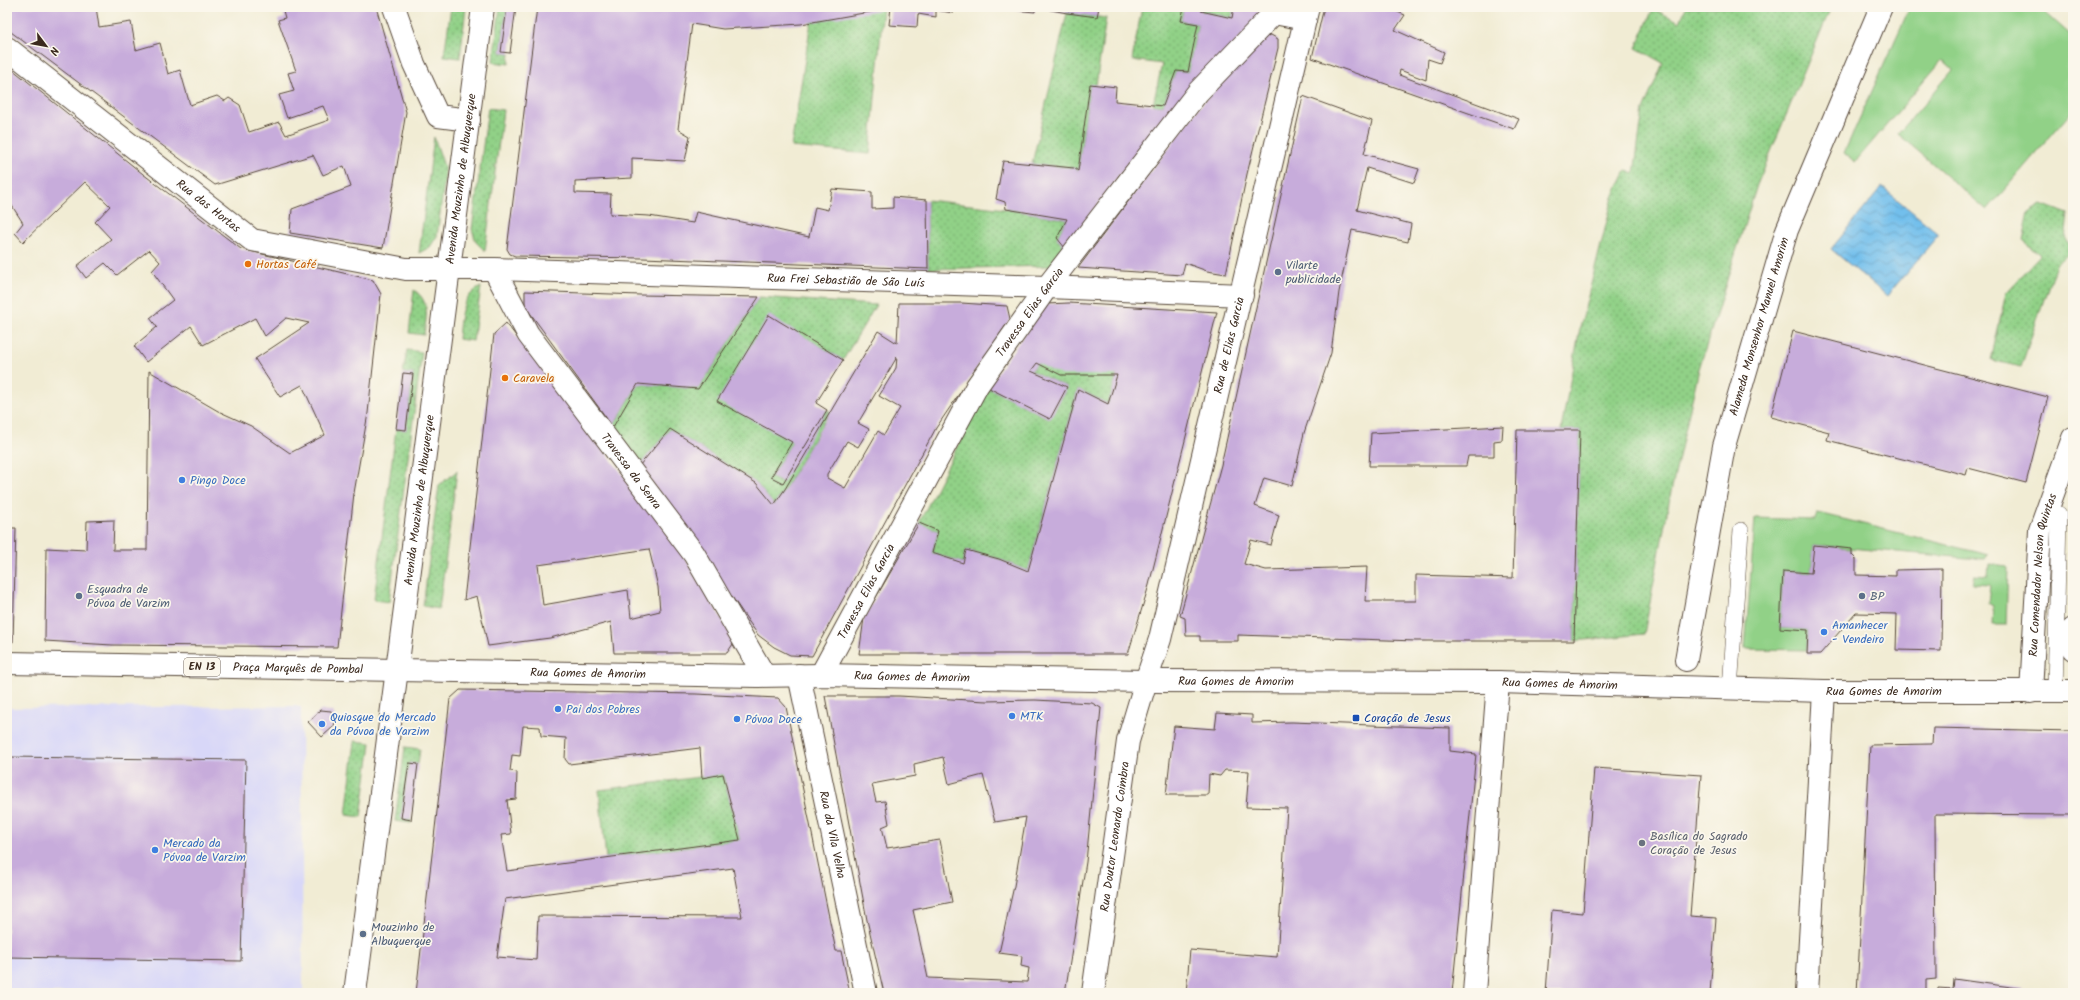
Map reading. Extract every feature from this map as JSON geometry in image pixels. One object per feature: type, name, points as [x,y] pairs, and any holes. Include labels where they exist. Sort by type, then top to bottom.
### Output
[{"type":"street","points":[[394,7],[414,64],[438,116],[469,120]]},
{"type":"street","name":"Avenida Mouzinho de Albuquerque","points":[[355,993],[484,7]]},
{"type":"street","name":"Alameda Monsenhor Manuel Amorim","points":[[1686,660],[1724,446],[1787,230],[1881,7]]},
{"type":"street","name":"Travessa Elias Garcia","points":[[821,675],[977,386],[1047,287],[1198,92],[1274,13],[1306,13]]},
{"type":"street","name":"Rua de Elias Garcia","points":[[1146,681],[1160,639],[1242,295],[1306,13]]},
{"type":"street","name":"Rua das Hortas","points":[[7,48],[252,240],[406,269],[450,269]]},
{"type":"street","name":"Rua Frei Sebastião de São Luís","points":[[450,269],[494,269],[1047,287],[1242,295]]},
{"type":"street","name":"Travessa da Senra","points":[[494,269],[528,334],[694,554],[764,676]]},
{"type":"street","name":"Rua Comendador Nelson Quintas","points":[[2030,692],[2040,530],[2073,438]]},
{"type":"street","points":[[2073,629],[2073,649]]},
{"type":"street","name":"Praça Marquês de Pombal","points":[[7,663],[398,670]]},
{"type":"street","name":"Rua Gomes de Amorim","points":[[398,670],[764,676],[821,675],[1146,681],[1498,682],[1824,691],[2064,692]]},
{"type":"street","name":"Rua da Vila Velha","points":[[799,675],[866,993]]},
{"type":"street","name":"Rua Doutor Leonardo Coimbra","points":[[1093,993],[1128,741],[1146,681]]},
{"type":"street","points":[[1474,993],[1498,682]]},
{"type":"street","points":[[1807,993],[1824,691]]},
{"type":"lane","points":[[2059,514],[2064,692]]},
{"type":"lane","points":[[1730,689],[1741,530]]},
{"type":"shaded area","name":"Mercado da Póvoa de Varzim","points":[[301,706],[303,993],[7,993],[7,708]]},
{"type":"green space","points":[[451,7],[466,7],[460,58],[444,56]]},
{"type":"green space","points":[[500,7],[507,7],[501,52],[510,53],[509,64],[493,62]]},
{"type":"green space","points":[[883,7],[870,154],[791,147],[811,22]]},
{"type":"green space","points":[[1142,7],[1184,7],[1181,21],[1198,24],[1188,72],[1176,71],[1163,106],[1153,105],[1162,64],[1132,60]]},
{"type":"green space","points":[[1202,7],[1234,7],[1232,18],[1201,11]]},
{"type":"green space","points":[[1686,7],[1831,7],[1757,185],[1699,369],[1671,492],[1644,634],[1574,641],[1580,430],[1561,430],[1580,328],[1613,197],[1626,171],[1634,173],[1643,110],[1663,63],[1636,48],[1653,9],[1680,22]]},
{"type":"green space","points":[[1910,7],[2039,7],[2073,37],[2073,110],[1987,210],[1898,134],[1953,70],[1942,60],[1855,162],[1844,153]]},
{"type":"green space","points":[[1067,13],[1106,18],[1096,85],[1090,85],[1078,171],[1074,168],[1032,164]]},
{"type":"green space","points":[[488,108],[503,110],[485,251],[476,242],[472,229]]},
{"type":"green space","points":[[434,137],[444,166],[445,176],[437,236],[430,247],[419,253]]},
{"type":"green space","points":[[927,200],[1006,209],[1067,219],[1057,238],[1065,248],[1051,266],[928,269]]},
{"type":"green space","points":[[2042,204],[2068,214],[2065,240],[2071,250],[2056,264],[2021,367],[1991,360],[2006,293],[2040,256],[2023,240],[2029,212]]},
{"type":"green space","points":[[481,287],[473,341],[458,339],[462,309],[474,291]]},
{"type":"green space","points":[[414,290],[423,300],[425,305],[426,316],[424,335],[409,333]]},
{"type":"green space","points":[[759,297],[876,305],[843,360],[769,316],[792,442],[771,477],[782,483],[827,410],[830,411],[785,489],[774,505],[756,483],[670,429],[639,466],[613,427],[638,384],[698,389]]},
{"type":"green space","points":[[407,350],[422,352],[389,602],[374,600],[396,429],[406,430],[413,374],[403,373]]},
{"type":"green space","points":[[1037,363],[1117,375],[1108,404],[1078,389],[1028,571],[999,559],[966,550],[963,563],[932,553],[938,531],[919,523],[987,387],[1050,419],[1067,387],[1031,371]]},
{"type":"green space","points":[[457,471],[439,609],[423,606],[439,485]]},
{"type":"green space","points":[[1817,513],[1988,555],[1985,559],[1814,545],[1811,573],[1783,571],[1780,628],[1808,630],[1807,650],[1745,649],[1755,518],[1815,520]]},
{"type":"green space","points":[[1989,564],[2008,566],[2006,625],[1992,625],[1993,606],[1988,603],[1990,585],[1972,584],[1974,575],[1988,576]]},
{"type":"green space","points":[[355,741],[371,743],[361,817],[346,815]]},
{"type":"green space","points":[[405,747],[420,749],[418,764],[409,763],[401,818],[411,820],[411,823],[395,821]]},
{"type":"green space","points":[[723,774],[740,840],[606,858],[599,790]]},
{"type":"water","points":[[1882,187],[1939,234],[1887,296],[1831,249]]},
{"type":"building","points":[[7,7],[96,7],[99,27],[131,22],[136,50],[160,43],[168,74],[180,70],[190,105],[217,96],[225,101],[229,98],[240,105],[249,132],[279,122],[286,135],[329,120],[323,106],[287,118],[279,95],[294,91],[288,73],[296,71],[278,20],[285,18],[282,7],[376,7],[406,112],[383,248],[290,233],[292,209],[351,187],[344,166],[323,175],[313,155],[215,185],[7,29]]},
{"type":"building","points":[[507,7],[516,7],[510,53],[501,52]]},
{"type":"building","points":[[537,7],[882,7],[881,10],[801,24],[723,29],[692,24],[678,129],[690,136],[685,161],[632,158],[632,178],[575,181],[575,193],[611,194],[610,214],[649,216],[693,223],[696,212],[809,237],[815,207],[828,210],[832,189],[872,192],[872,209],[893,208],[893,197],[927,200],[928,269],[643,258],[515,256],[510,254],[507,249]]},
{"type":"building","points":[[891,7],[954,7],[953,13],[936,10],[936,17],[918,14],[917,27],[889,25]]},
{"type":"building","points":[[1003,7],[1035,7],[1035,12],[1003,9]]},
{"type":"building","points":[[1047,7],[1099,7],[1097,17],[1046,9]]},
{"type":"building","points":[[1184,7],[1202,7],[1201,11],[1232,18],[1234,7],[1270,7],[1172,108],[1120,174],[1065,248],[1057,238],[1067,219],[1006,209],[1005,202],[996,199],[1003,161],[1074,168],[1078,171],[1090,84],[1116,87],[1115,101],[1163,106],[1176,71],[1188,72],[1198,24],[1181,21]]},
{"type":"building","points":[[1324,7],[1397,7],[1395,11],[1405,15],[1395,30],[1444,52],[1440,63],[1428,59],[1426,80],[1400,70],[1399,75],[1519,119],[1514,129],[1312,58]]},
{"type":"building","points":[[1271,35],[1278,39],[1278,48],[1247,174],[1226,274],[1207,271],[1185,263],[1182,275],[1078,268],[1198,109],[1264,36]]},
{"type":"building","points":[[7,65],[143,174],[241,249],[373,280],[381,294],[368,413],[354,493],[337,647],[112,645],[45,641],[46,548],[86,550],[87,521],[114,520],[113,550],[147,550],[149,371],[218,411],[251,426],[290,453],[325,435],[302,385],[280,397],[255,359],[309,323],[286,318],[265,336],[255,318],[203,345],[191,326],[146,362],[134,346],[157,327],[150,318],[173,300],[152,271],[160,262],[149,250],[117,275],[105,263],[86,278],[77,266],[111,239],[95,222],[110,206],[85,182],[23,242],[15,233],[23,223],[7,198]]},
{"type":"building","points":[[1303,96],[1372,121],[1364,154],[1419,169],[1414,183],[1367,168],[1357,210],[1411,224],[1408,242],[1352,230],[1339,292],[1331,353],[1304,433],[1292,486],[1264,478],[1255,506],[1279,515],[1271,545],[1251,540],[1244,564],[1266,570],[1367,567],[1365,601],[1416,601],[1416,575],[1513,578],[1517,430],[1580,430],[1574,641],[1416,641],[1238,635],[1238,641],[1200,641],[1200,636],[1186,636],[1185,618],[1180,616],[1221,465]]},
{"type":"building","points":[[525,291],[759,297],[698,389],[638,384],[613,427],[525,306]]},
{"type":"building","points":[[899,303],[961,303],[1007,306],[1010,319],[936,428],[812,656],[790,655],[774,647],[758,635],[680,521],[639,466],[670,429],[756,483],[774,505],[785,489],[878,331],[897,343]],"holes":[[[897,357],[896,368],[879,396],[900,408],[884,435],[878,431],[845,488],[827,478],[827,474],[847,441],[858,447],[869,429],[858,423]]]},
{"type":"building","points":[[1069,303],[1217,312],[1149,585],[1128,654],[859,654],[864,618],[919,523],[938,531],[932,553],[963,563],[966,550],[999,559],[1028,571],[1078,389],[1108,404],[1117,375],[1061,375],[1037,363],[1031,371],[1067,387],[1050,419],[987,387],[1046,304]]},
{"type":"building","points":[[769,315],[843,360],[816,403],[827,410],[783,483],[771,477],[792,442],[717,401]]},
{"type":"building","points":[[506,323],[677,545],[735,641],[727,653],[614,653],[611,622],[550,638],[488,646],[477,596],[464,600],[494,334]],"holes":[[[649,549],[658,587],[660,611],[631,618],[628,590],[543,605],[538,565]]]},
{"type":"building","points":[[1793,331],[2048,397],[2026,483],[1968,468],[1966,475],[1827,440],[1829,432],[1771,417]]},
{"type":"building","points":[[403,373],[413,374],[406,430],[396,429]]},
{"type":"building","points":[[1503,426],[1502,440],[1494,441],[1494,456],[1468,456],[1466,466],[1369,466],[1371,433]]},
{"type":"building","points":[[7,528],[16,528],[13,642],[7,642]]},
{"type":"building","points":[[1814,545],[1852,549],[1852,555],[1856,559],[1856,575],[1896,576],[1896,570],[1942,569],[1941,651],[1896,650],[1897,614],[1856,613],[1820,654],[1807,654],[1808,630],[1780,628],[1783,571],[1811,573]]},
{"type":"building","points":[[460,690],[696,694],[778,698],[786,707],[836,951],[841,951],[850,993],[416,993],[450,699]],"holes":[[[523,726],[540,727],[541,736],[566,738],[565,759],[569,764],[700,748],[702,778],[723,774],[740,840],[507,871],[501,835],[511,834],[507,800],[516,799],[517,772],[510,771],[512,755],[520,756]],[[733,868],[742,917],[538,916],[536,960],[497,957],[505,899]]]},
{"type":"building","points":[[825,696],[899,696],[986,701],[1035,700],[1092,703],[1101,708],[1086,862],[1065,993],[884,993],[867,920]],"holes":[[[943,757],[949,784],[983,775],[995,822],[1026,817],[1014,886],[999,953],[1022,956],[1021,966],[1029,968],[1027,982],[928,978],[913,910],[952,902],[940,840],[887,848],[882,827],[889,824],[885,801],[876,802],[872,784],[915,776],[914,764]]]},
{"type":"building","name":"Quiosque do Mercado da Póvoa de Varzim","points":[[321,710],[331,711],[336,717],[334,726],[322,737],[308,722]]},
{"type":"building","points":[[1217,713],[1252,715],[1252,723],[1292,722],[1450,728],[1450,751],[1476,754],[1452,993],[1186,993],[1190,950],[1277,957],[1287,808],[1246,807],[1249,771],[1225,770],[1220,776],[1209,774],[1208,795],[1166,795],[1174,726],[1215,729]]},
{"type":"building","points":[[1933,728],[2073,731],[2073,815],[1935,814],[1936,979],[1926,980],[1926,993],[1857,993],[1870,745],[1932,744]]},
{"type":"building","points":[[7,757],[246,760],[241,961],[7,957]]},
{"type":"building","points":[[409,763],[418,764],[411,820],[401,818]]},
{"type":"building","name":"Basílica do Sagrado Coração de Jesus","points":[[1594,768],[1701,775],[1690,916],[1716,918],[1710,993],[1546,993],[1552,910],[1583,913]]},
{"type":"building","points":[[1954,979],[2025,989],[2025,993],[1938,993],[1938,988],[1953,989]]},
{"type":"place","name":"Hortas Café","points":[[248,264]]},
{"type":"place","name":"Vilarte publicidade","points":[[1278,272]]},
{"type":"place","name":"Caravela","points":[[505,378]]},
{"type":"place","name":"Pingo Doce","points":[[182,480]]},
{"type":"place","name":"Esquadra de Póvoa de Varzim","points":[[79,596]]},
{"type":"place","name":"BP","points":[[1862,596]]},
{"type":"place","name":"Amanhecer - Vendeiro","points":[[1824,632]]},
{"type":"place","name":"Pai dos Pobres","points":[[558,709]]},
{"type":"place","name":"MTK","points":[[1012,716]]},
{"type":"place","name":"Coração de Jesus","points":[[1356,718]]},
{"type":"place","name":"Póvoa Doce","points":[[737,719]]},
{"type":"place","name":"Quiosque do Mercado da Póvoa de Varzim","points":[[322,724]]},
{"type":"place","name":"Basílica do Sagrado Coração de Jesus","points":[[1642,843]]},
{"type":"place","name":"Mercado da Póvoa de Varzim","points":[[155,850]]},
{"type":"place","name":"Mouzinho de Albuquerque","points":[[363,934]]}]
